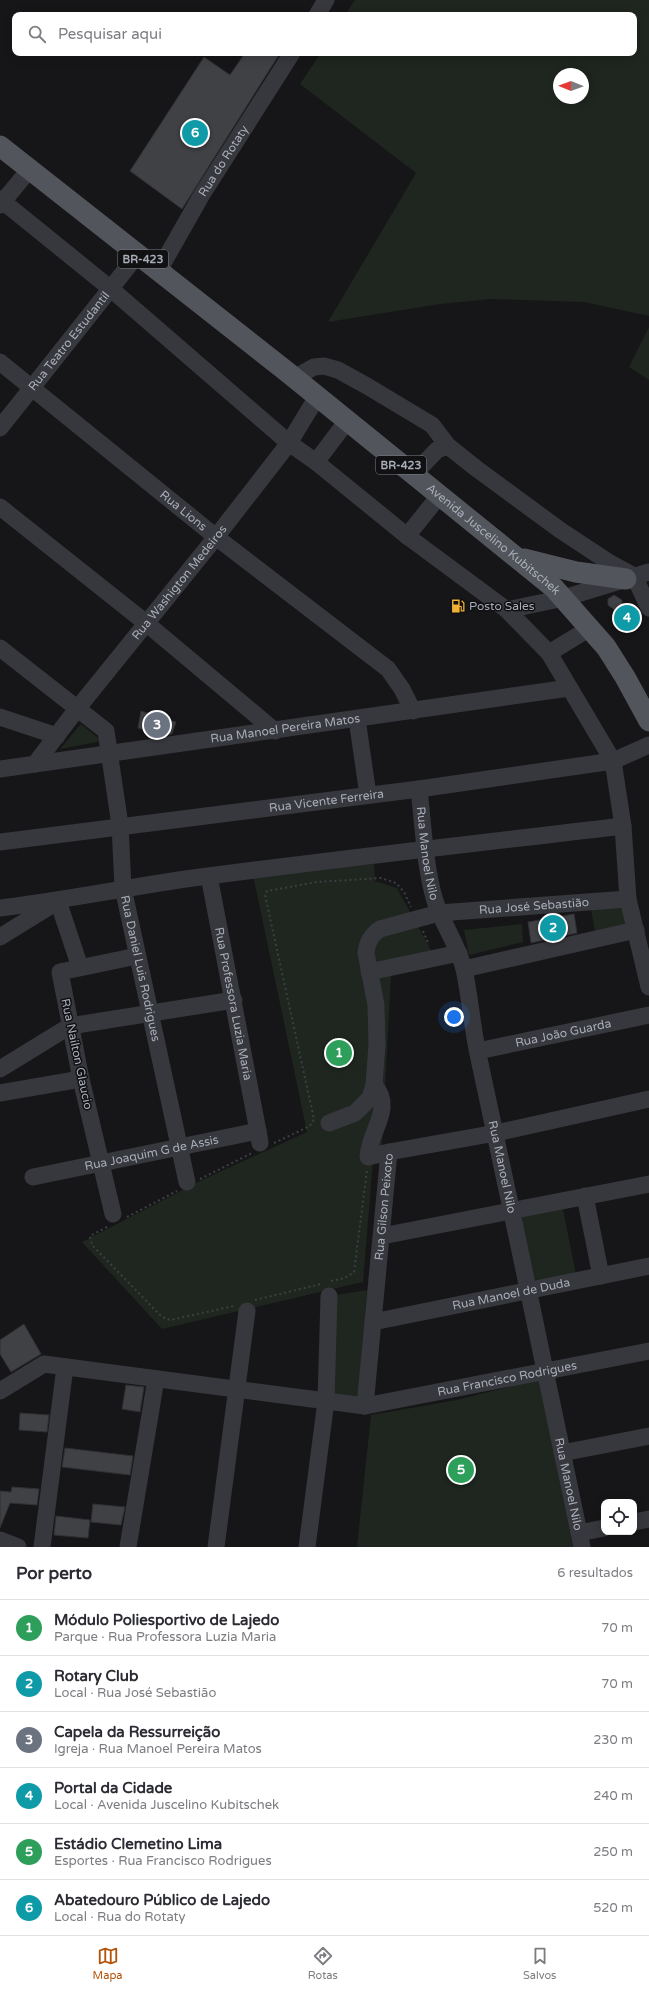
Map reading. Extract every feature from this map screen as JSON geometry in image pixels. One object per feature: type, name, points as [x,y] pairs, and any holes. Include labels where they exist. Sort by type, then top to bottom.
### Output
[{"type":"main road","name":"BR-423","points":[[0,146],[290,375]]},
{"type":"main road","name":"Avenida Juscelino Kubitschek","points":[[290,375],[439,496],[518,557],[564,598],[606,647],[648,717]]},
{"type":"main road","points":[[518,557],[576,572],[636,576]]},
{"type":"street","points":[[319,12],[326,0]]},
{"type":"street","name":"Rua do Rotaty","points":[[158,272],[201,196],[290,56]]},
{"type":"street","points":[[30,169],[1,202],[111,289],[289,443],[316,462],[407,536],[507,610],[549,653],[613,761],[623,826],[628,899],[649,987]]},
{"type":"street","name":"Rua Teatro Estudantil","points":[[0,428],[138,254]]},
{"type":"street","name":"Rua Lions","points":[[0,362],[31,389],[216,538],[388,669],[402,689],[413,711]]},
{"type":"street","points":[[290,375],[314,367],[338,370],[432,425],[448,446],[560,530],[610,563],[636,576],[649,608]]},
{"type":"street","name":"Rua Washigton Medeiros","points":[[35,764],[77,709],[216,538],[289,443],[317,397]]},
{"type":"street","points":[[316,462],[347,421]]},
{"type":"street","points":[[413,475],[437,450],[448,446]]},
{"type":"street","points":[[407,536],[439,496]]},
{"type":"street","points":[[0,507],[146,623],[275,731]]},
{"type":"street","points":[[507,610],[564,598],[636,576]]},
{"type":"street","points":[[549,653],[590,628]]},
{"type":"street","name":"Rua Daniel Luis Rodrigues","points":[[0,648],[106,731],[120,826],[123,888],[189,1184]]},
{"type":"street","name":"Rua Manoel Pereira Matos","points":[[0,769],[110,752],[275,731],[570,688]]},
{"type":"street","points":[[0,717],[57,736]]},
{"type":"street","points":[[357,719],[368,795]]},
{"type":"street","name":"Rua Vicente Ferreira","points":[[0,842],[419,789],[613,761],[649,745]]},
{"type":"street","name":"Rua Manoel Nilo","points":[[419,789],[426,850],[434,898],[439,913],[459,953],[464,969],[478,1052],[580,1540]]},
{"type":"street","points":[[0,908],[58,901],[123,888],[209,876],[623,826]]},
{"type":"street","name":"Rua Professora Luzia Maria","points":[[209,876],[262,1142]]},
{"type":"street","name":"Rua José Sebastião","points":[[374,1085],[377,1044],[376,1005],[369,972],[366,946],[375,933],[380,929],[439,913],[628,899]]},
{"type":"street","points":[[0,937],[58,901]]},
{"type":"street","points":[[58,901],[80,968]]},
{"type":"street","points":[[464,969],[636,930]]},
{"type":"street","points":[[369,972],[459,953]]},
{"type":"street","name":"Rua Nailton Glaucio","points":[[117,1219],[101,1163],[81,1079],[60,972],[137,956]]},
{"type":"street","points":[[0,1069],[70,1026],[234,1000]]},
{"type":"street","name":"Rua João Guarda","points":[[478,1052],[649,1014]]},
{"type":"street","points":[[0,1093],[81,1079]]},
{"type":"street","points":[[329,1123],[355,1113],[370,1098],[374,1085]]},
{"type":"street","points":[[374,1085],[381,1093],[382,1116],[371,1141],[368,1157],[389,1152]]},
{"type":"street","name":"Rua Gilson Peixoto","points":[[365,1406],[389,1152],[496,1133],[649,1099]]},
{"type":"street","name":"Rua Joaquim G de Assis","points":[[33,1177],[180,1149],[262,1142]]},
{"type":"street","points":[[382,1236],[512,1212],[649,1184]]},
{"type":"street","points":[[585,1196],[600,1276]]},
{"type":"street","name":"Rua Manoel de Duda","points":[[373,1322],[649,1266]]},
{"type":"street","points":[[307,1547],[326,1401],[327,1287]]},
{"type":"street","points":[[216,1547],[237,1389],[246,1305]]},
{"type":"street","name":"Rua Francisco Rodrigues","points":[[0,1391],[44,1364],[365,1406],[649,1351]]},
{"type":"street","points":[[42,1547],[65,1367]]},
{"type":"street","points":[[128,1547],[156,1379]]},
{"type":"street","points":[[562,1453],[649,1436]]},
{"type":"street","points":[[637,1521],[649,1519]]},
{"type":"street","points":[[580,1540],[601,1530]]},
{"type":"street","points":[[0,1540],[18,1547]]},
{"type":"path","points":[[368,1157],[354,1272],[327,1287],[170,1320],[162,1317],[92,1245],[90,1236],[117,1219],[189,1184],[262,1142],[310,1126],[314,1119],[265,895],[267,890],[317,882],[381,878],[396,883],[404,892],[436,958]]},
{"type":"shaded area","points":[[355,0],[649,0],[649,316],[584,302],[491,299],[440,304],[328,322],[416,173],[300,84],[319,56],[637,56],[637,12],[347,12]]},
{"type":"shaded area","points":[[649,327],[649,380],[629,367]]},
{"type":"shaded area","points":[[81,724],[102,741],[60,749]]},
{"type":"shaded area","points":[[374,864],[375,881],[397,888],[433,954],[391,975],[382,1145],[374,1149],[363,1282],[162,1329],[82,1242],[204,1179],[307,1132],[253,875]]},
{"type":"shaded area","points":[[623,906],[626,926],[595,932],[591,909]]},
{"type":"shaded area","points":[[522,924],[523,942],[469,955],[464,930]]},
{"type":"shaded area","points":[[562,1205],[576,1274],[530,1281],[517,1214]]},
{"type":"shaded area","points":[[367,1290],[358,1398],[332,1394],[336,1295]]},
{"type":"shaded area","points":[[539,1379],[573,1547],[357,1547],[371,1415],[457,1400]]},
{"type":"building","points":[[243,56],[278,56],[182,209],[130,171],[204,57],[230,75]]},
{"type":"building","points":[[614,595],[622,600],[622,604],[639,626],[632,632],[616,611],[608,605],[608,599]]},
{"type":"building","points":[[141,711],[176,722],[172,734],[163,736],[138,728]]},
{"type":"building","points":[[574,914],[577,933],[531,943],[528,922]]},
{"type":"building","points":[[24,1324],[41,1354],[11,1372],[0,1354],[0,1340]]},
{"type":"building","points":[[126,1385],[144,1387],[140,1412],[122,1409]]},
{"type":"building","points":[[20,1413],[49,1415],[47,1432],[19,1430]]},
{"type":"building","points":[[65,1448],[133,1456],[130,1475],[62,1467]]},
{"type":"building","points":[[12,1487],[39,1489],[37,1505],[10,1503],[0,1528],[0,1491],[11,1492]]},
{"type":"building","points":[[93,1504],[125,1507],[121,1525],[91,1522]]},
{"type":"building","points":[[56,1516],[90,1520],[88,1538],[54,1535]]},
{"type":"place","name":"Abatedouro Público de Lajedo","points":[[195,133]]},
{"type":"place","name":"Posto Sales","points":[[458,606]]},
{"type":"place","name":"Portal da Cidade","points":[[627,618]]},
{"type":"place","name":"Capela da Ressurreição","points":[[157,725]]},
{"type":"place","name":"Rotary Club","points":[[553,928]]},
{"type":"place","name":"Módulo Poliesportivo de Lajedo","points":[[339,1053]]},
{"type":"place","name":"Estádio Clemetino Lima","points":[[461,1470]]}]
